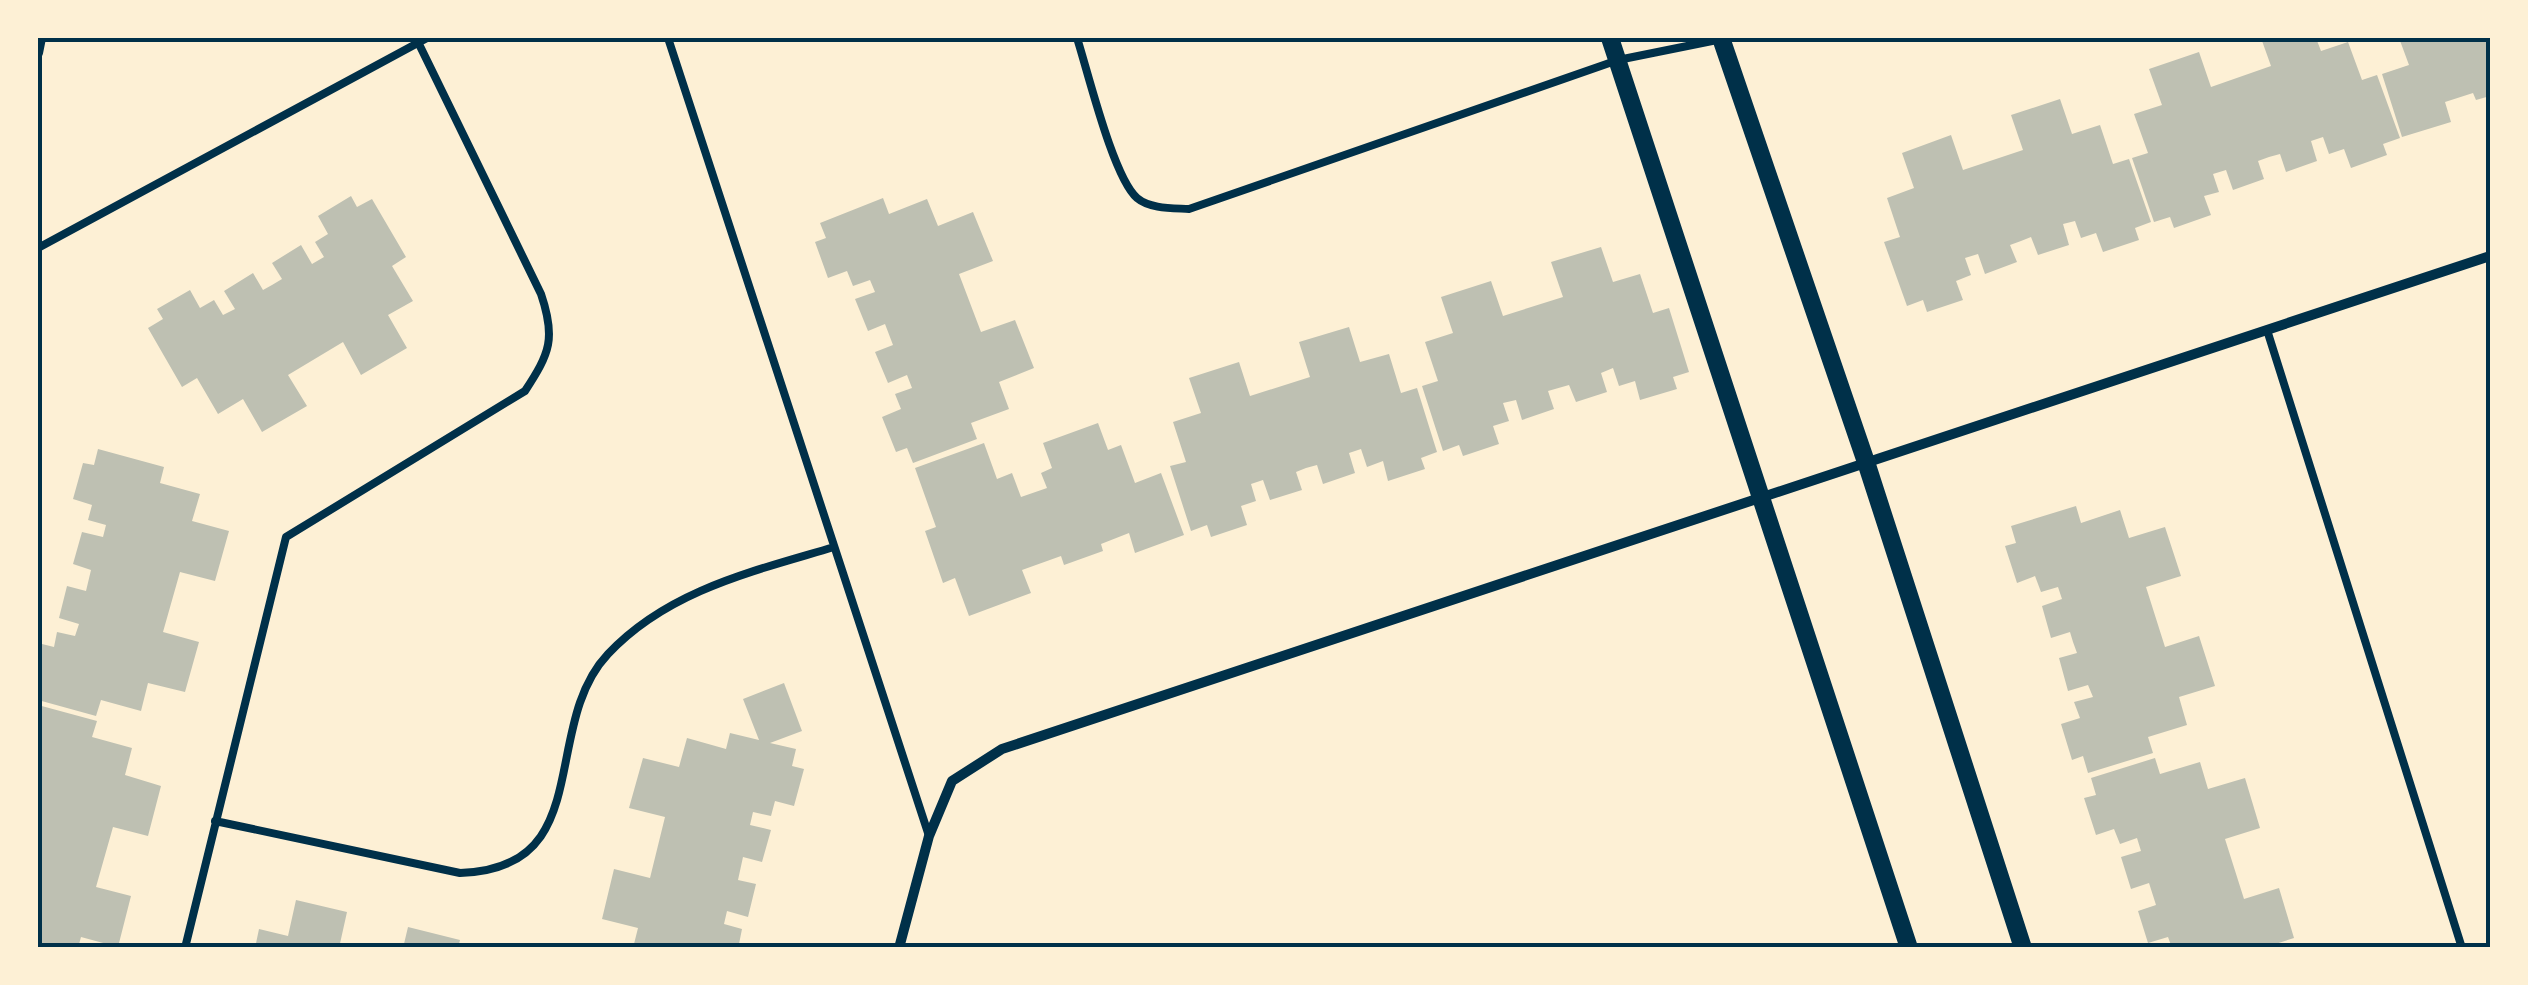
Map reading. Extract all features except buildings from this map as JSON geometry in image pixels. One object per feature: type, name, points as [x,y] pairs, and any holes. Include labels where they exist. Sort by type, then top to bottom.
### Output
[{"type":"street","points":[[38,54],[42,38]]},
{"type":"street","points":[[1610,38],[1910,948]]},
{"type":"street","points":[[1723,38],[1866,462],[2023,948]]},
{"type":"street","points":[[899,948],[928,836],[952,780],[1002,749],[2490,256]]},
{"type":"lane","points":[[668,38],[928,836]]},
{"type":"lane","points":[[1077,38],[1122,178],[1138,199],[1164,208],[1190,209],[1618,60],[1723,38]]},
{"type":"lane","points":[[38,248],[422,40],[541,294],[552,328],[544,363],[525,390],[286,537],[185,948]]},
{"type":"lane","points":[[2268,330],[2462,948]]},
{"type":"lane","points":[[215,821],[460,872],[491,872],[522,858],[546,833],[587,680],[608,654],[635,630],[709,585],[834,547]]}]
